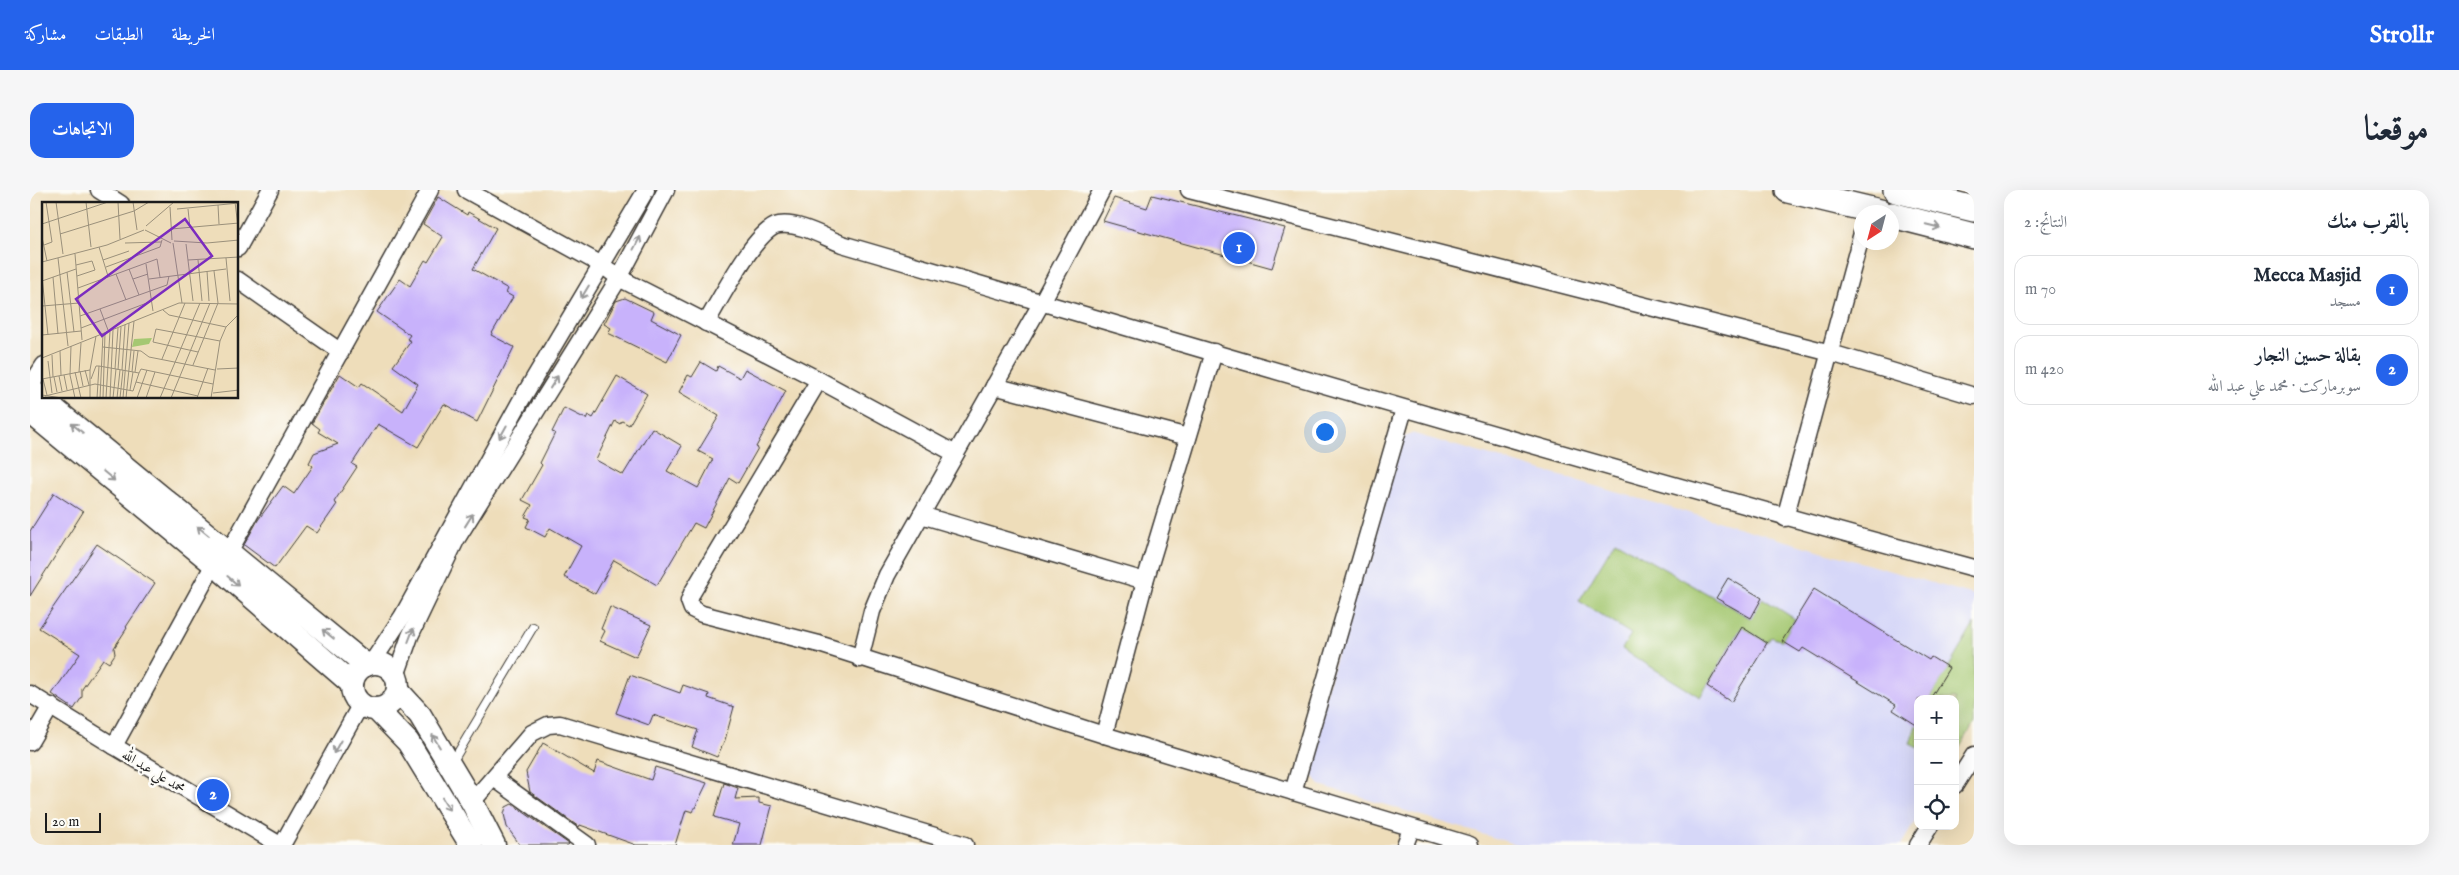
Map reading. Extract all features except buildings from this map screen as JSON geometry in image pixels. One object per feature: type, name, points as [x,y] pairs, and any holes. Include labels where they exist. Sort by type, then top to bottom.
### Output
[{"type":"main road","points":[[1788,190],[1854,207]]},
{"type":"main road","points":[[1911,192],[1964,201]]},
{"type":"main road","points":[[1899,217],[1974,236]]},
{"type":"street","points":[[99,190],[118,202]]},
{"type":"street","points":[[239,246],[270,190]]},
{"type":"street","points":[[114,746],[341,352],[430,190]]},
{"type":"street","points":[[466,190],[602,265],[619,278],[819,380],[954,453]]},
{"type":"street","points":[[471,845],[408,742],[353,692],[352,684],[359,669],[368,664],[402,617],[520,402],[646,190]]},
{"type":"street","points":[[368,707],[390,704],[410,636],[456,540],[619,278],[666,190]]},
{"type":"street","points":[[860,659],[872,611],[887,575],[954,453],[1042,302],[1102,190]]},
{"type":"street","points":[[1190,190],[1830,353],[1974,396]]},
{"type":"street","points":[[706,322],[752,247],[765,232],[778,225],[796,227],[842,244],[1404,409],[1785,518],[1974,568]]},
{"type":"street","points":[[1785,518],[1857,250]]},
{"type":"street","points":[[239,281],[341,352]]},
{"type":"street","points":[[1104,735],[1145,582],[1214,352]]},
{"type":"street","points":[[42,368],[30,388],[42,399]]},
{"type":"street","points":[[819,380],[692,593],[689,606],[702,614],[819,644],[860,659],[1104,735],[1411,829],[1470,845]]},
{"type":"street","points":[[994,386],[1188,437]]},
{"type":"street","points":[[42,399],[221,558],[352,684]]},
{"type":"street","points":[[1293,792],[1404,409]]},
{"type":"street","points":[[30,412],[221,558],[368,664],[385,666],[420,715],[472,802],[494,845]]},
{"type":"street","points":[[921,515],[1145,582]]},
{"type":"street","name":"محمد علي عبد الله","points":[[30,694],[281,845]]},
{"type":"street","points":[[30,742],[51,706]]},
{"type":"street","points":[[281,845],[368,707]]},
{"type":"street","points":[[472,802],[532,733],[548,725],[560,724],[965,845]]},
{"type":"street","points":[[1959,780],[1971,765]]},
{"type":"street","points":[[494,778],[587,845]]},
{"type":"street","points":[[1404,845],[1411,829]]},
{"type":"street","points":[[1918,845],[1927,830]]},
{"type":"lane","points":[[450,765],[533,627]]},
{"type":"shaded area","points":[[1411,433],[1974,595],[1974,724],[1959,748],[1959,695],[1914,695],[1914,824],[1901,845],[1518,845],[1320,785],[1308,770],[1306,761],[1397,442]]},
{"type":"green space","points":[[1615,541],[1750,618],[1762,598],[1795,619],[1782,641],[1771,637],[1767,643],[1742,627],[1700,697],[1622,649],[1631,634],[1579,601]]},
{"type":"green space","points":[[1974,624],[1974,724],[1959,748],[1959,695],[1932,695]]},
{"type":"green space","points":[[1914,732],[1914,746],[1910,744]]},
{"type":"place","name":"Mecca Masjid","points":[[1239,248]]},
{"type":"place","name":"بقالة حسين النجار","points":[[213,795]]}]
